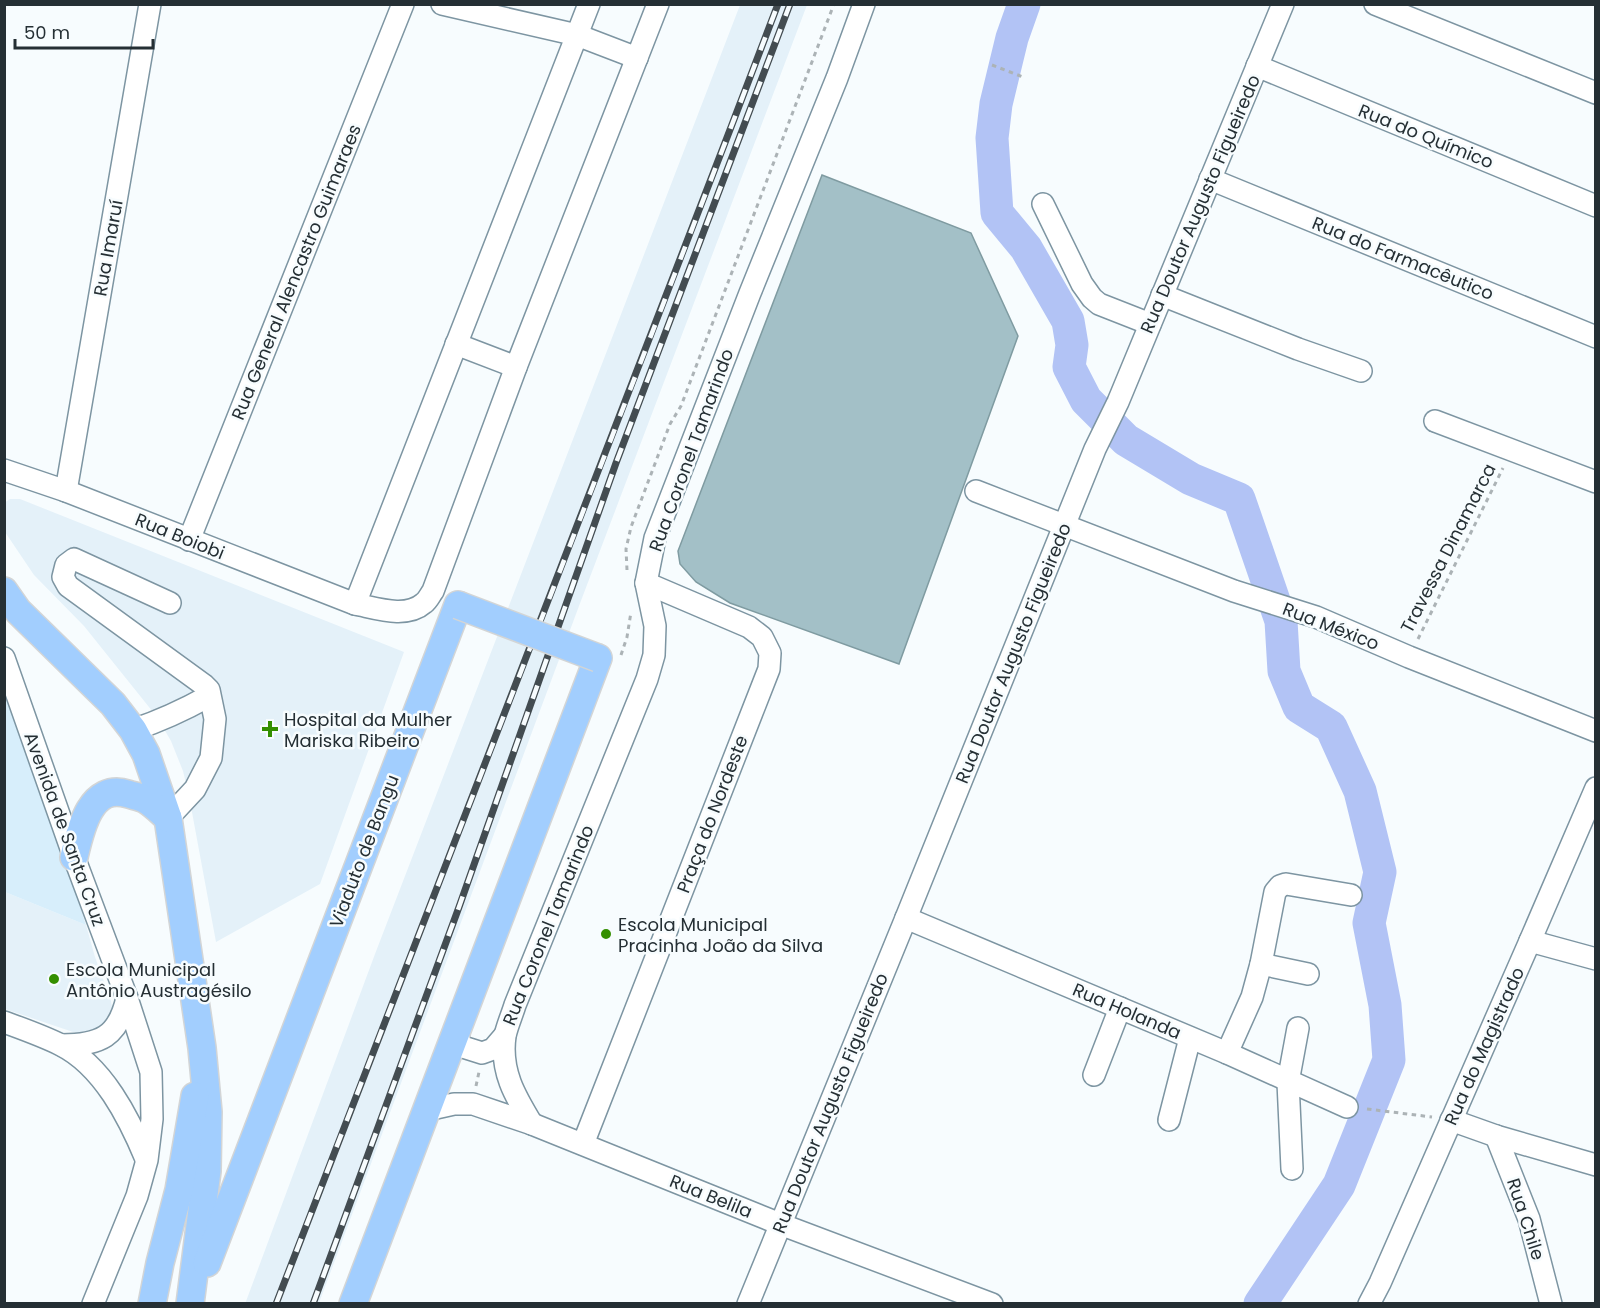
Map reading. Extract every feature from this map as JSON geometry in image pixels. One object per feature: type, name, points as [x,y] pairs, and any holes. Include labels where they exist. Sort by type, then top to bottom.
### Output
[{"type":"main road","points":[[4,591],[18,611],[113,704],[133,730],[146,754],[168,818],[202,1048],[208,1112],[207,1171],[191,1304]]},
{"type":"main road","name":"Viaduto de Bangu","points":[[191,1304],[458,605],[598,658],[459,1028]]},
{"type":"main road","points":[[74,857],[85,817],[95,803],[108,794],[123,792],[144,799],[168,818]]},
{"type":"main road","points":[[353,1304],[459,1028]]},
{"type":"main road","points":[[152,1304],[179,1190],[202,1048]]},
{"type":"street","name":"Rua Imaruí","points":[[66,491],[150,4]]},
{"type":"street","name":"Rua General Alencastro Guimaraes","points":[[189,540],[404,4]]},
{"type":"street","points":[[442,4],[469,7],[578,35],[637,58]]},
{"type":"street","points":[[355,604],[589,4]]},
{"type":"street","points":[[456,344],[516,368],[658,4]]},
{"type":"street","name":"Rua Coronel Tamarindo","points":[[532,1124],[515,1097],[507,1077],[503,1058],[505,1035],[515,1005],[647,679],[654,655],[655,627],[646,583],[655,538],[837,78],[864,4]]},
{"type":"street","name":"Rua Doutor Augusto Figueiredo","points":[[748,1304],[1095,449],[1118,402],[1283,4]]},
{"type":"street","points":[[1375,4],[1596,93]]},
{"type":"street","name":"Rua do Químico","points":[[1257,66],[1596,206]]},
{"type":"street","name":"Rua do Farmacêutico","points":[[1210,179],[1596,337]]},
{"type":"street","points":[[1043,204],[1073,267],[1092,298],[1099,304],[1150,324]]},
{"type":"street","points":[[1162,295],[1298,349],[1361,370]]},
{"type":"street","name":"Rua Boiobi","points":[[4,470],[66,491],[355,604],[399,611],[412,610],[425,603],[433,591],[516,368]]},
{"type":"street","points":[[1435,421],[1596,482]]},
{"type":"street","name":"Rua México","points":[[976,491],[1234,591],[1316,617],[1409,657],[1596,731]]},
{"type":"street","points":[[168,818],[195,789],[211,758],[215,719],[209,690],[68,586],[63,577],[66,565],[74,559],[170,603]]},
{"type":"street","name":"Praça do Nordeste","points":[[583,1144],[769,669],[770,653],[762,638],[749,627],[646,583]]},
{"type":"street","name":"Avenida de Santa Cruz","points":[[4,658],[74,857],[127,998],[151,1072],[152,1119],[147,1160],[137,1196],[93,1304]]},
{"type":"street","points":[[133,730],[184,710],[209,696]]},
{"type":"street","name":"Rua do Magistrado","points":[[1369,1304],[1596,788]]},
{"type":"street","points":[[1227,1053],[1252,997],[1275,892],[1280,886],[1286,884],[1351,895]]},
{"type":"street","name":"Rua Holanda","points":[[906,918],[1227,1053],[1347,1107]]},
{"type":"street","points":[[1530,940],[1596,958]]},
{"type":"street","points":[[1261,964],[1308,974]]},
{"type":"street","points":[[62,1045],[84,1045],[98,1041],[114,1029],[123,1015],[127,998]]},
{"type":"street","points":[[1094,1075],[1120,1008]]},
{"type":"street","points":[[4,1022],[62,1045],[85,1062],[121,1106],[147,1160]]},
{"type":"street","name":"Rua Coronel Tamarindo","points":[[459,1028],[458,1040],[463,1047],[482,1053],[493,1050],[505,1035]]},
{"type":"street","points":[[1292,1169],[1288,1082],[1298,1028]]},
{"type":"street","points":[[1169,1120],[1191,1038]]},
{"type":"street","name":"Rua Belila","points":[[427,1110],[454,1104],[473,1104],[532,1124],[780,1224],[992,1304]]},
{"type":"street","points":[[1451,1120],[1496,1136],[1596,1165]]},
{"type":"street","name":"Rua Chile","points":[[1496,1136],[1529,1220],[1551,1304]]},
{"type":"path","points":[[992,65],[1023,77]]},
{"type":"path","name":"Travessa Dinamarca","points":[[1409,657],[1512,451]]},
{"type":"path","points":[[1347,1107],[1451,1120]]},
{"type":"shaded area","points":[[740,5],[807,5],[579,606],[319,1303],[245,1304],[375,954]]},
{"type":"shaded area","name":"Hospital da Mulher Mariska Ribeiro","points":[[10,499],[20,499],[404,652],[320,884],[216,942],[189,796],[183,771],[171,741],[157,717],[84,626],[34,575],[5,532],[4,503]]},
{"type":"shaded area","points":[[5,675],[86,925],[5,892]]},
{"type":"shaded area","name":"Escola Municipal Antônio Austragésilo","points":[[5,892],[86,925],[111,1001],[113,1014],[103,1029],[76,1033],[5,1009]]},
{"type":"building","points":[[822,175],[971,233],[1018,336],[899,664],[730,603],[696,582],[680,564],[678,551]]},
{"type":"waterway","points":[[1024,4],[1012,38],[996,104],[992,138],[997,213],[1026,248],[1068,321],[1072,345],[1069,367],[1086,400],[1126,440],[1191,479],[1239,499],[1281,621],[1284,671],[1299,707],[1331,727],[1360,791],[1380,872],[1369,923],[1385,1005],[1389,1060],[1339,1185],[1260,1304]]},
{"type":"railway","points":[[276,1304],[778,4]]},
{"type":"railway","points":[[313,1304],[459,907],[616,463],[790,4]]},
{"type":"place","name":"Hospital da Mulher Mariska Ribeiro","points":[[270,729]]},
{"type":"place","name":"Escola Municipal Pracinha João da Silva","points":[[606,934]]},
{"type":"place","name":"Escola Municipal Antônio Austragésilo","points":[[54,979]]}]
